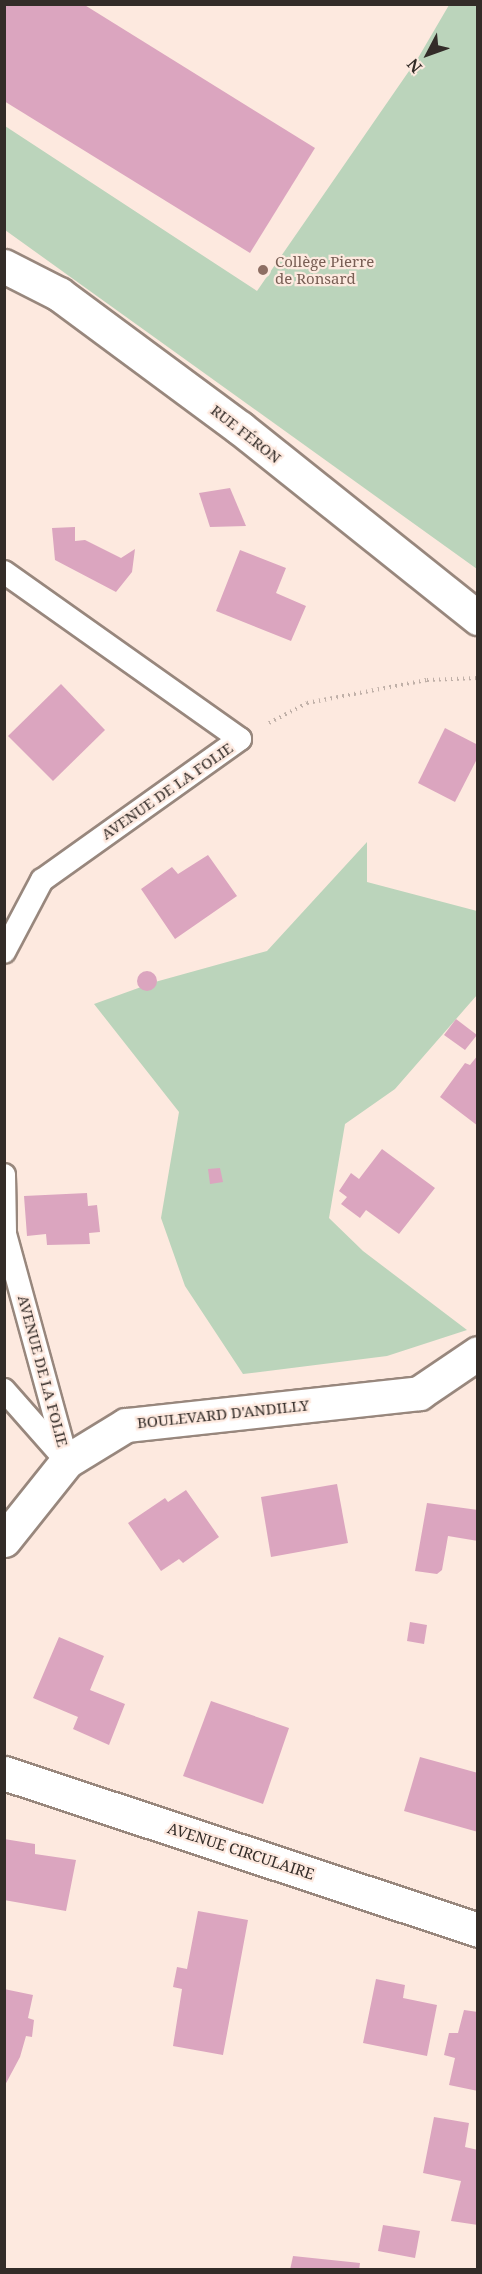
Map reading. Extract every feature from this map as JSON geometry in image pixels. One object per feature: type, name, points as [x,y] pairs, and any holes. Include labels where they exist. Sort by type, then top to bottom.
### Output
[{"type":"street","name":"RUE FÉRON","points":[[4,266],[59,294],[240,428],[477,618]]},
{"type":"street","name":"BOULEVARD D'ANDILLY","points":[[4,1540],[67,1461],[126,1425],[419,1393],[477,1353]]},
{"type":"street","name":"AVENUE CIRCULAIRE","points":[[4,1773],[477,1930]]},
{"type":"lane","name":"AVENUE DE LA FOLIE","points":[[4,572],[240,739],[42,880],[4,952]]},
{"type":"lane","name":"AVENUE DE LA FOLIE","points":[[4,1175],[5,1234],[67,1461]]},
{"type":"lane","points":[[4,1390],[67,1461]]},
{"type":"path","points":[[240,739],[307,703],[427,680],[477,678]]},
{"type":"green space","points":[[449,5],[477,5],[477,569],[5,230],[5,126],[257,291],[418,58]]},
{"type":"green space","points":[[367,842],[367,882],[477,911],[477,995],[395,1089],[345,1124],[329,1218],[363,1251],[467,1330],[387,1356],[243,1374],[185,1286],[161,1218],[179,1112],[94,1004],[155,982],[267,951]]},
{"type":"building","name":"Collège Pierre de Ronsard","points":[[4,4],[83,4],[315,148],[250,253],[4,101]]},
{"type":"building","points":[[230,488],[246,526],[210,527],[199,493]]},
{"type":"building","points":[[75,527],[75,541],[85,540],[121,558],[135,549],[132,572],[116,592],[55,560],[52,528]]},
{"type":"building","points":[[240,550],[286,568],[276,593],[306,606],[291,641],[216,611]]},
{"type":"building","points":[[61,684],[105,730],[53,781],[8,736]]},
{"type":"building","points":[[445,728],[478,745],[478,757],[455,802],[418,783]]},
{"type":"building","points":[[208,855],[237,896],[175,939],[141,889],[172,867],[178,874]]},
{"type":"building","points":[[147,971],[154,974],[157,981],[154,988],[147,991],[140,988],[137,981],[140,974]]},
{"type":"building","points":[[456,1019],[477,1035],[465,1050],[444,1035]]},
{"type":"building","points":[[478,1055],[478,1126],[440,1097],[465,1063],[470,1065]]},
{"type":"building","points":[[382,1149],[435,1188],[399,1234],[366,1210],[360,1218],[341,1204],[347,1197],[339,1191],[351,1173],[359,1179]]},
{"type":"building","points":[[220,1168],[223,1182],[210,1184],[208,1169]]},
{"type":"building","points":[[87,1193],[88,1206],[97,1205],[100,1232],[89,1233],[90,1244],[47,1245],[46,1234],[27,1236],[24,1196]]},
{"type":"building","points":[[337,1484],[348,1543],[271,1557],[261,1497]]},
{"type":"building","points":[[186,1490],[219,1537],[183,1563],[179,1559],[161,1571],[128,1523],[165,1498],[168,1502]]},
{"type":"building","points":[[427,1503],[478,1510],[478,1541],[448,1536],[442,1570],[437,1574],[415,1571]]},
{"type":"building","points":[[410,1622],[427,1625],[424,1644],[407,1641]]},
{"type":"building","points":[[59,1637],[104,1656],[90,1690],[125,1704],[109,1745],[73,1729],[78,1717],[33,1698]]},
{"type":"building","points":[[211,1701],[289,1728],[263,1804],[183,1776]]},
{"type":"building","points":[[420,1757],[478,1773],[478,1832],[404,1811]]},
{"type":"building","points":[[4,1839],[35,1844],[35,1854],[76,1860],[66,1911],[4,1900]]},
{"type":"building","points":[[198,1911],[248,1920],[223,2055],[173,2046],[182,1989],[173,1987],[177,1967],[187,1969]]},
{"type":"building","points":[[376,1979],[405,1985],[403,1998],[437,2005],[427,2056],[363,2043]]},
{"type":"building","points":[[4,1989],[33,1995],[28,2018],[34,2020],[32,2037],[26,2036],[20,2057],[4,2087]]},
{"type":"building","points":[[464,2010],[478,2012],[478,2091],[449,2085],[455,2058],[444,2055],[449,2033],[458,2033]]},
{"type":"building","points":[[434,2117],[469,2123],[465,2147],[478,2150],[478,2225],[451,2221],[461,2181],[423,2173]]},
{"type":"building","points":[[383,2225],[420,2231],[415,2258],[378,2251]]},
{"type":"building","points":[[293,2256],[360,2263],[359,2270],[290,2270]]},
{"type":"place","name":"Collège Pierre de Ronsard","points":[[263,270]]}]
